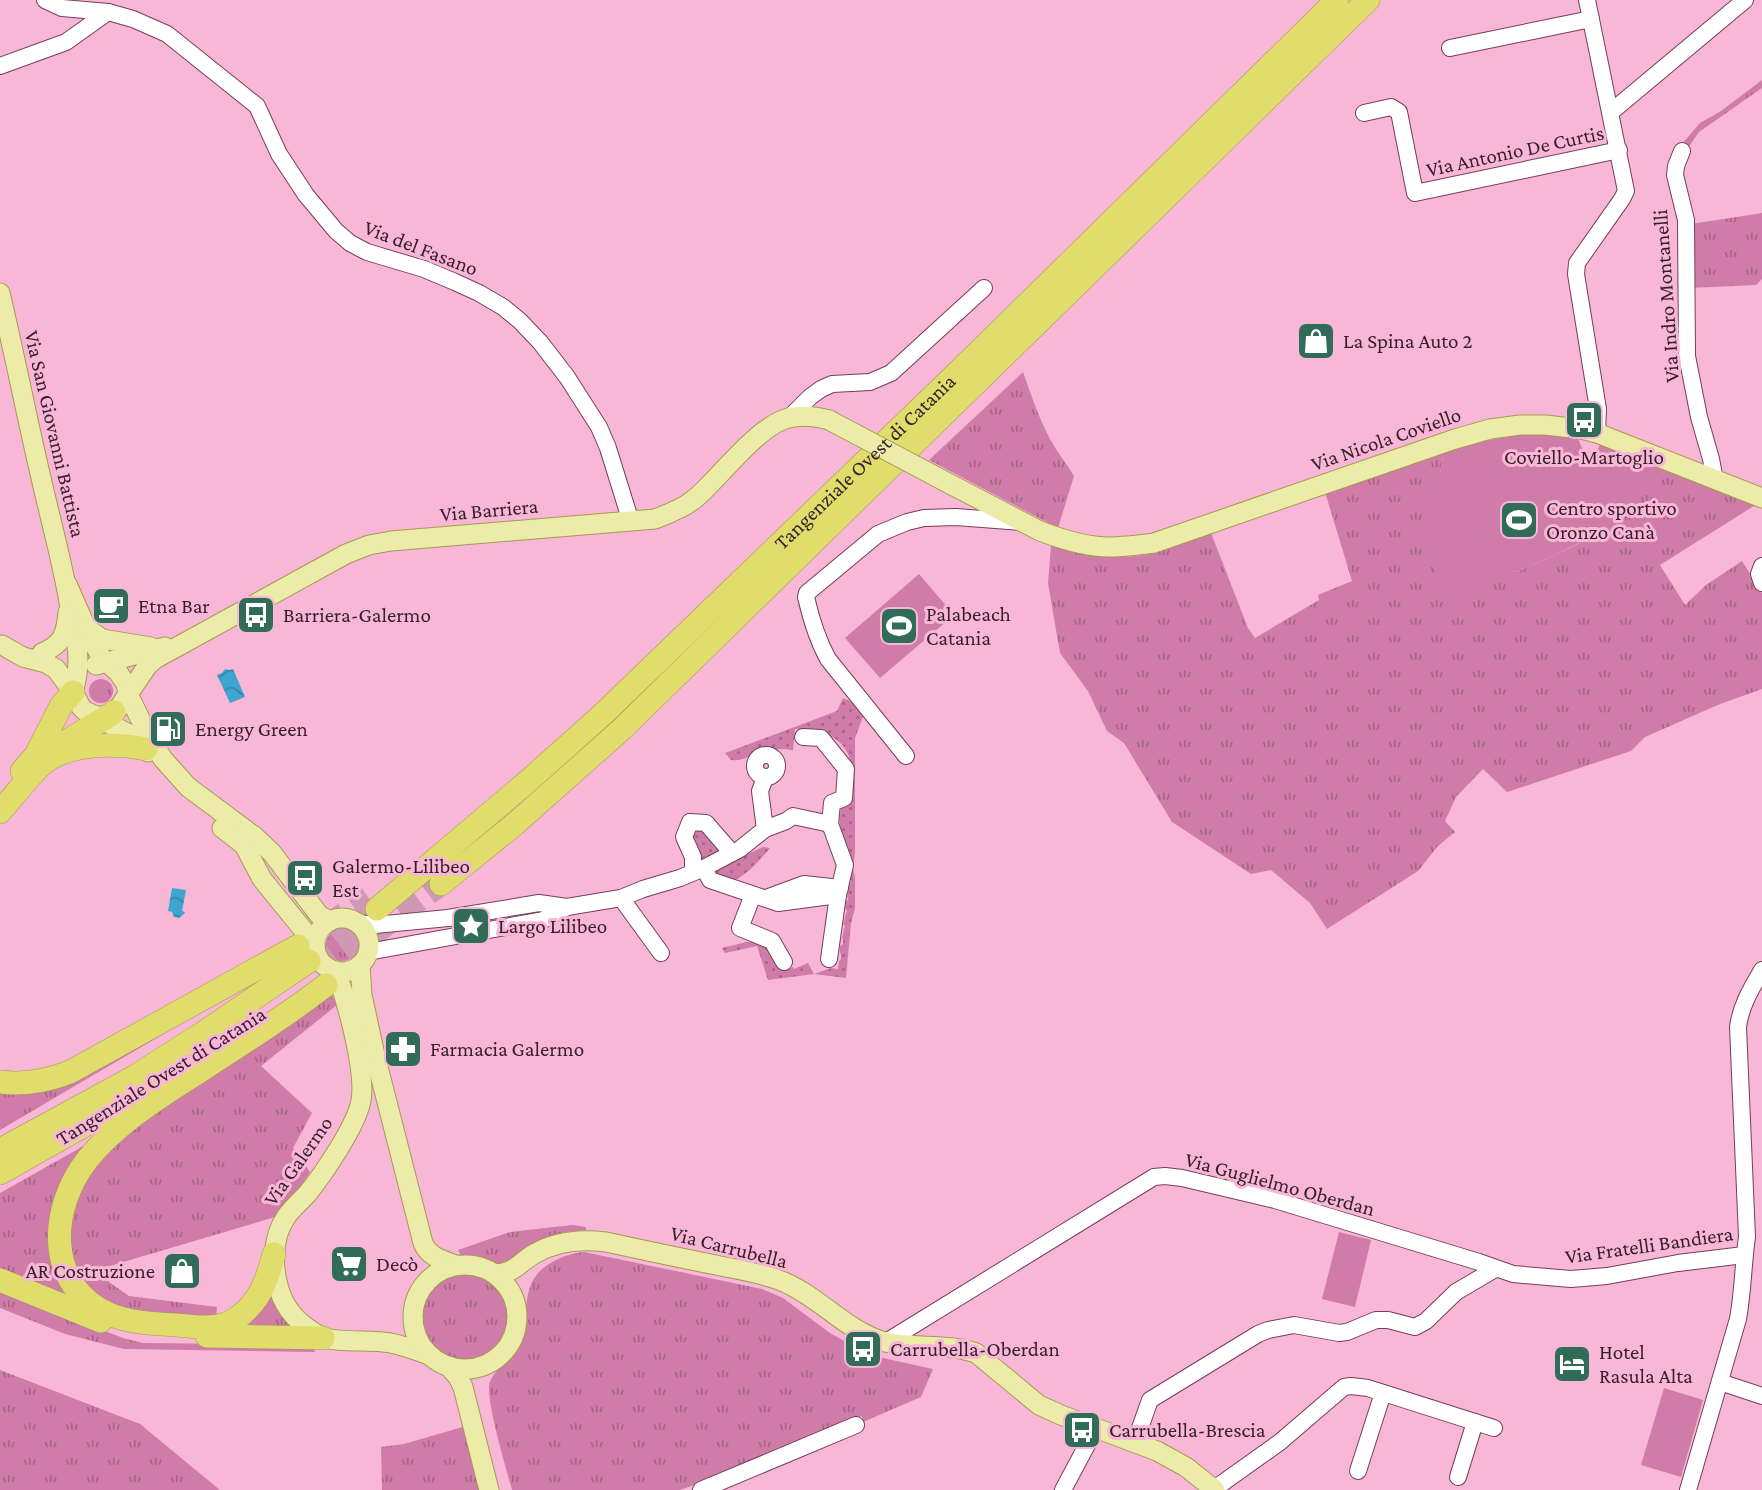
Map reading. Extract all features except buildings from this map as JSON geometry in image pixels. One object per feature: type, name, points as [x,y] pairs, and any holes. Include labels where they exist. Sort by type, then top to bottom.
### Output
[{"type":"highway","name":"Tangenziale Ovest di Catania","points":[[373,903],[445,852],[603,715],[1338,0]]},
{"type":"highway","name":"Tangenziale Ovest di Catania","points":[[446,900],[515,824],[622,729],[1368,0]]},
{"type":"highway","points":[[0,796],[36,754],[69,690]]},
{"type":"highway","points":[[0,812],[56,750],[118,706]]},
{"type":"highway","points":[[42,764],[58,755],[90,746],[146,749]]},
{"type":"highway","name":"Tangenziale Ovest di Catania","points":[[0,1150],[134,1077],[317,964]]},
{"type":"highway","name":"Tangenziale Ovest di Catania","points":[[0,1172],[92,1121],[269,1011],[317,964]]},
{"type":"highway","points":[[0,1082],[31,1083],[70,1072],[317,964]]},
{"type":"highway","points":[[274,1254],[260,1295],[226,1325],[181,1326],[142,1322],[108,1314],[78,1292],[62,1262],[60,1218],[74,1180],[85,1162],[105,1140],[159,1098],[276,1022],[317,964]]},
{"type":"highway","points":[[0,1280],[104,1322],[135,1331],[179,1335],[323,1338]]},
{"type":"main road","name":"Via San Giovanni Battista","points":[[0,293],[68,594]]},
{"type":"main road","name":"Via Barriera","points":[[180,644],[328,562],[369,545],[655,519],[689,503],[764,430],[790,417]]},
{"type":"main road","points":[[790,417],[829,420],[1024,523]]},
{"type":"main road","name":"Via Nicola Coviello","points":[[1024,523],[1053,536],[1087,544],[1107,547],[1154,543],[1455,439],[1490,429],[1520,425],[1545,425],[1597,433],[1762,498]]},
{"type":"main road","points":[[68,594],[106,665]]},
{"type":"main road","points":[[42,653],[52,649],[64,635],[68,594]]},
{"type":"main road","points":[[68,594],[78,644],[78,661],[69,690]]},
{"type":"main road","points":[[83,625],[103,639],[159,648]]},
{"type":"main road","points":[[69,690],[88,668],[180,644]]},
{"type":"main road","points":[[118,706],[148,665],[180,644]]},
{"type":"main road","points":[[1,645],[106,665],[118,672],[126,684],[118,706]]},
{"type":"main road","points":[[1,645],[23,657],[46,663],[56,669],[81,707],[118,706],[178,777],[272,853],[319,915],[330,921]]},
{"type":"main road","name":"Via Galermo","points":[[118,706],[129,734],[146,749],[179,794],[244,845],[262,879],[305,932],[317,964],[347,1007],[362,1084],[357,1114],[328,1165],[286,1217],[274,1254],[277,1284],[286,1305],[301,1323],[323,1338]]},
{"type":"main road","points":[[364,958],[349,971],[317,964],[318,932],[330,921],[344,918],[358,923],[368,936],[362,995],[423,1243],[427,1252],[436,1258],[456,1265],[480,1267],[495,1274],[511,1292],[517,1307],[514,1336],[503,1353],[487,1365],[478,1380],[476,1397],[497,1490]]},
{"type":"main road","name":"Via Carrubella","points":[[495,1274],[511,1270],[535,1253],[584,1240],[606,1242],[765,1276],[794,1287],[851,1327],[886,1342],[975,1353],[1047,1410],[1135,1442],[1174,1460],[1214,1490]]},
{"type":"main road","points":[[517,1307],[527,1274],[557,1245]]},
{"type":"main road","points":[[429,1355],[414,1328],[416,1298],[429,1279],[456,1265]]},
{"type":"main road","points":[[323,1338],[384,1342],[429,1355],[449,1367],[463,1387],[489,1490]]},
{"type":"main road","points":[[449,1367],[468,1369],[487,1365]]},
{"type":"street","name":"Via del Fasano","points":[[45,0],[62,8],[108,12],[133,19],[167,34],[257,106],[279,154],[306,195],[336,231],[350,243],[368,252],[424,269],[479,293],[520,321],[567,377],[599,427],[631,522]]},
{"type":"street","points":[[1587,0],[1626,191],[1577,263],[1576,274],[1598,409],[1597,433]]},
{"type":"street","points":[[1611,112],[1745,0]]},
{"type":"street","points":[[0,66],[66,42],[108,12]]},
{"type":"street","points":[[1450,48],[1591,19]]},
{"type":"street","name":"Via Antonio De Curtis","points":[[1364,113],[1391,107],[1399,112],[1415,193],[1619,150]]},
{"type":"street","name":"Via Indro Montanelli","points":[[1682,151],[1675,176],[1686,220],[1687,356],[1715,480]]},
{"type":"street","name":"Via Barriera","points":[[790,417],[821,388],[832,384],[870,382],[891,373],[984,288]]},
{"type":"street","points":[[906,756],[828,659],[813,626],[807,593],[878,534],[907,522],[924,518],[956,517],[1024,523]]},
{"type":"street","points":[[1762,566],[1759,574],[1762,583]]},
{"type":"street","points":[[803,737],[821,738],[846,769],[844,798],[832,803],[830,824],[845,865],[829,960]]},
{"type":"street","points":[[765,778],[760,791],[765,829]]},
{"type":"street","points":[[358,923],[375,925],[446,900],[539,903],[567,907],[621,898],[699,870],[740,849],[765,829],[793,816],[830,824]]},
{"type":"street","points":[[732,853],[706,823],[690,821],[684,837],[699,870],[710,880],[778,903],[839,892]]},
{"type":"street","points":[[758,897],[740,928],[772,941],[783,962]]},
{"type":"street","points":[[621,898],[661,953]]},
{"type":"street","points":[[446,900],[451,936]]},
{"type":"street","points":[[364,958],[451,936],[543,920],[567,907]]},
{"type":"street","name":"Via Fratelli Bandiera","points":[[1495,1269],[1513,1274],[1571,1279],[1744,1255],[1747,1237],[1738,1027],[1746,997],[1762,970]]},
{"type":"street","name":"Via Guglielmo Oberdan","points":[[886,1342],[1154,1177],[1182,1178],[1275,1200],[1495,1269]]},
{"type":"street","points":[[1688,1490],[1738,1319],[1744,1255]]},
{"type":"street","points":[[1135,1442],[1150,1400],[1258,1334],[1294,1325],[1339,1333],[1376,1320],[1388,1320],[1415,1327],[1426,1321],[1456,1292],[1495,1269]]},
{"type":"street","points":[[1720,1382],[1762,1396]]},
{"type":"street","points":[[1214,1490],[1280,1442],[1344,1387],[1359,1387],[1383,1393],[1494,1428]]},
{"type":"street","points":[[1358,1471],[1383,1393]]},
{"type":"street","points":[[1458,1477],[1475,1422]]},
{"type":"street","points":[[701,1490],[856,1425]]},
{"type":"street","points":[[1063,1490],[1096,1427]]},
{"type":"green space","points":[[1762,80],[1762,88],[1699,132],[1688,148],[1682,144],[1700,123],[1721,111]]},
{"type":"green space","points":[[1762,213],[1762,279],[1756,285],[1690,288],[1691,256],[1695,249],[1691,224]]},
{"type":"green space","points":[[1023,372],[1046,431],[1074,476],[1058,528],[929,460]]},
{"type":"green space","name":"Centro sportivo Oronzo Canà","points":[[1525,434],[1578,438],[1583,451],[1595,454],[1601,443],[1656,464],[1634,499],[1607,526],[1570,548],[1517,572],[1512,571],[1450,604],[1440,588],[1420,529],[1440,473],[1444,451],[1466,444]]},
{"type":"green space","points":[[1444,451],[1440,473],[1512,571],[1517,572],[1600,531],[1629,503],[1656,464],[1757,504],[1660,565],[1685,605],[1706,585],[1742,561],[1762,593],[1762,689],[1645,737],[1631,751],[1507,792],[1483,769],[1456,797],[1445,821],[1455,832],[1438,846],[1418,871],[1327,929],[1310,903],[1271,870],[1251,874],[1172,822],[1124,743],[1107,731],[1088,691],[1060,653],[1048,583],[1051,546],[1120,557],[1160,551],[1211,533],[1248,628],[1255,638],[1319,600],[1318,595],[1352,581],[1325,492]]},
{"type":"green space","name":"Palabeach Catania","points":[[919,574],[954,615],[880,678],[845,638]]},
{"type":"green space","points":[[101,679],[110,682],[113,691],[110,700],[101,703],[92,700],[89,691],[92,682]]},
{"type":"green space","points":[[843,698],[859,705],[863,717],[855,738],[853,868],[840,827],[850,762],[849,756],[838,741],[819,732],[795,729],[793,750],[768,750],[736,760],[731,760],[725,753],[837,711]]},
{"type":"green space","points":[[696,828],[703,828],[720,845],[718,852],[701,859],[690,838]]},
{"type":"green space","points":[[763,847],[770,848],[741,877],[729,883],[719,878],[716,873],[718,868]]},
{"type":"green space","points":[[853,868],[855,908],[846,978],[814,974],[831,968],[838,969],[847,911],[847,893],[851,881],[849,878]]},
{"type":"green space","points":[[342,929],[353,934],[358,945],[353,956],[342,961],[331,956],[326,945],[331,934]]},
{"type":"green space","points":[[755,940],[766,944],[784,971],[808,963],[814,974],[768,980],[757,946],[725,953],[722,948]]},
{"type":"green space","points":[[332,995],[337,1005],[261,1066],[312,1113],[293,1148],[310,1172],[299,1189],[275,1217],[103,1268],[109,1282],[129,1296],[217,1307],[216,1318],[124,1311],[91,1293],[75,1269],[68,1225],[83,1182],[116,1143],[155,1113]]},
{"type":"green space","points":[[180,1022],[165,1033],[0,1130],[0,1090]]},
{"type":"green space","points":[[87,1144],[69,1169],[72,1298],[0,1270],[0,1193]]},
{"type":"green space","points":[[572,1225],[586,1227],[586,1230],[566,1232],[544,1239],[510,1264],[496,1266],[480,1258],[461,1256],[458,1250],[510,1232]]},
{"type":"green space","points":[[1339,1232],[1371,1240],[1355,1307],[1322,1299]]},
{"type":"green space","points":[[584,1252],[762,1289],[783,1298],[830,1333],[869,1355],[933,1369],[921,1397],[863,1422],[862,1416],[680,1490],[512,1490],[493,1417],[490,1382],[511,1357],[521,1339],[528,1294],[536,1276],[554,1261]]},
{"type":"green space","points":[[455,1270],[473,1270],[490,1277],[503,1290],[510,1307],[510,1325],[503,1342],[490,1355],[473,1362],[455,1362],[438,1355],[425,1342],[418,1325],[418,1307],[425,1290],[438,1277]]},
{"type":"green space","points":[[0,1291],[123,1338],[143,1343],[312,1345],[315,1352],[124,1349],[65,1334],[0,1308]]},
{"type":"green space","points":[[271,1297],[292,1328],[243,1327],[266,1305]]},
{"type":"green space","points":[[0,1370],[140,1424],[220,1490],[0,1490]]},
{"type":"green space","points":[[1664,1388],[1703,1400],[1681,1477],[1641,1465]]},
{"type":"green space","points":[[466,1426],[484,1490],[382,1490],[381,1447],[404,1444]]},
{"type":"water","points":[[225,669],[233,669],[245,697],[230,703],[217,675]]},
{"type":"water","points":[[172,888],[186,890],[182,911],[185,912],[179,918],[168,911]]},
{"type":"tunnel","points":[[319,975],[441,884]]},
{"type":"tunnel","points":[[298,946],[368,897]]},
{"type":"tunnel","points":[[309,961],[377,909]]},
{"type":"place","name":"La Spina Auto 2","points":[[1316,341]]},
{"type":"place","name":"Coviello-Martoglio","points":[[1584,420]]},
{"type":"place","name":"Centro sportivo Oronzo Canà","points":[[1519,520]]},
{"type":"place","name":"Etna Bar","points":[[111,606]]},
{"type":"place","name":"Barriera-Galermo","points":[[256,615]]},
{"type":"place","name":"Palabeach Catania","points":[[899,626]]},
{"type":"place","name":"Energy Green","points":[[168,729]]},
{"type":"place","name":"Galermo-Lilibeo Est","points":[[305,878]]},
{"type":"place","name":"Largo Lilibeo","points":[[471,926]]},
{"type":"place","name":"Farmacia Galermo","points":[[403,1049]]},
{"type":"place","name":"Decò","points":[[349,1264]]},
{"type":"place","name":"AR Costruzione","points":[[182,1271]]},
{"type":"place","name":"Carrubella-Oberdan","points":[[863,1349]]},
{"type":"place","name":"Hotel Rasula Alta","points":[[1572,1364]]},
{"type":"place","name":"Carrubella-Brescia","points":[[1082,1430]]}]
